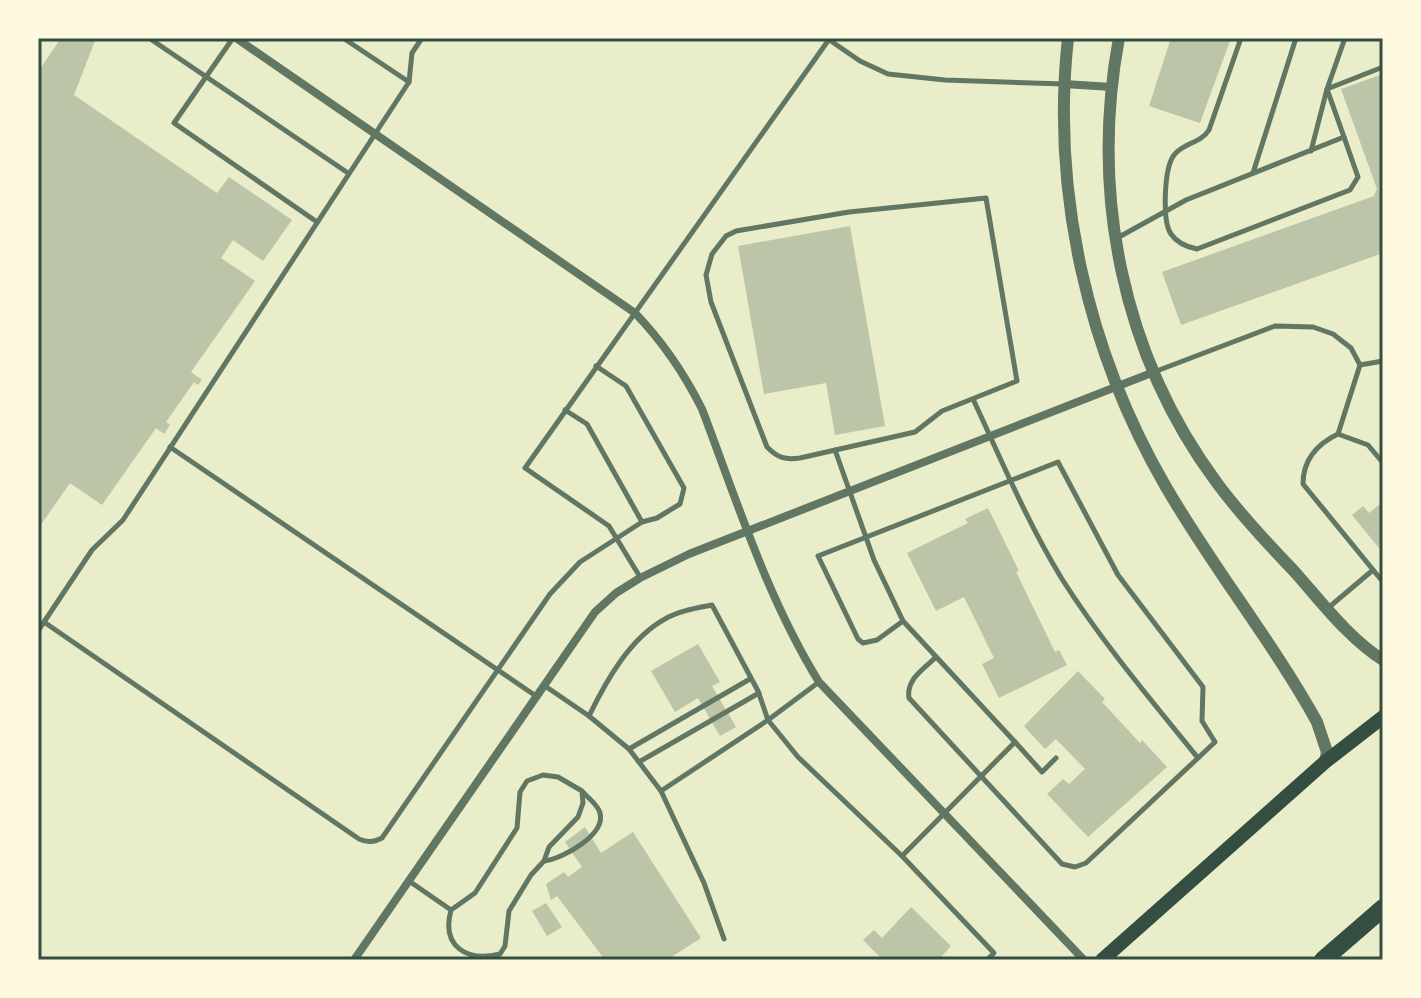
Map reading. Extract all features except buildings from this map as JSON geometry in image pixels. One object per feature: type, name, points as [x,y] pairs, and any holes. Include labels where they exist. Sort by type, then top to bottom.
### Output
[{"type":"highway","points":[[1323,960],[1383,908]]},
{"type":"main road","points":[[1102,960],[1325,762],[1383,717]]},
{"type":"street","points":[[235,38],[635,313],[655,334],[689,384],[778,607],[819,682],[1084,960]]},
{"type":"street","points":[[1068,38],[1064,142],[1071,215],[1083,280],[1118,386],[1140,439],[1165,486],[1315,718],[1327,752],[1325,762]]},
{"type":"street","points":[[1119,38],[1112,87],[1107,167],[1114,240],[1128,301],[1154,372],[1177,421],[1216,482],[1241,514],[1328,608],[1383,660]]},
{"type":"street","points":[[1064,84],[1112,87]]},
{"type":"street","points":[[354,960],[595,612],[616,593],[689,554],[1154,372]]},
{"type":"lane","points":[[149,38],[348,173]]},
{"type":"lane","points":[[235,38],[174,123],[317,222]]},
{"type":"lane","points":[[343,38],[409,82]]},
{"type":"lane","points":[[38,631],[92,550],[123,520],[409,82],[412,53],[422,38]]},
{"type":"lane","points":[[640,578],[609,526],[525,468],[829,38],[860,61],[888,74],[945,80],[1064,84]]},
{"type":"lane","points":[[1241,38],[1206,136],[1175,153],[1170,162],[1166,226],[1173,238],[1186,246],[1197,249],[1350,190],[1358,177],[1327,89]]},
{"type":"lane","points":[[1253,173],[1296,38]]},
{"type":"lane","points":[[1310,152],[1345,38]]},
{"type":"lane","points":[[1327,89],[1383,67]]},
{"type":"lane","points":[[1114,240],[1186,200],[1344,137]]},
{"type":"lane","points":[[986,198],[1017,381],[973,399],[942,411],[915,432],[788,459],[776,456],[767,447],[711,302],[706,275],[712,254],[726,236],[736,231],[849,212],[986,198]]},
{"type":"lane","points":[[1154,372],[1275,326],[1313,327],[1333,334],[1351,348],[1360,365],[1338,434],[1315,450],[1303,470],[1303,484],[1383,582]]},
{"type":"lane","points":[[1360,365],[1383,361]]},
{"type":"lane","points":[[44,622],[367,842],[382,838],[550,594],[580,562],[616,537],[680,504],[684,488],[626,386],[596,366]]},
{"type":"lane","points":[[973,399],[1048,556],[1086,614],[1198,758]]},
{"type":"lane","points":[[565,410],[587,424],[642,522]]},
{"type":"lane","points":[[1338,434],[1368,445],[1383,463]]},
{"type":"lane","points":[[170,447],[536,696]]},
{"type":"lane","points":[[835,450],[865,537],[903,621],[1042,772],[1056,758]]},
{"type":"lane","points":[[903,621],[877,640],[869,643],[858,639],[818,556],[1058,462],[1118,575],[1203,687],[1202,721],[1215,742],[1086,863],[1075,867],[1062,864],[909,698],[911,681],[936,657]]},
{"type":"lane","points":[[1328,608],[1373,570]]},
{"type":"lane","points":[[589,716],[609,679],[644,635],[665,618],[712,605],[759,693],[768,720],[798,757],[902,856],[994,953],[987,960]]},
{"type":"lane","points":[[629,749],[750,679]]},
{"type":"lane","points":[[661,791],[819,682]]},
{"type":"lane","points":[[544,685],[629,749],[661,791],[699,871],[724,939]]},
{"type":"lane","points":[[639,762],[759,693]]},
{"type":"lane","points":[[902,856],[1015,742]]},
{"type":"lane","points":[[544,861],[555,860],[595,833],[601,815],[582,791],[558,777],[543,775],[527,781],[520,792],[517,828],[475,893],[451,910],[449,933],[453,944],[469,956],[500,954],[505,946],[509,911],[531,875],[544,861],[549,847],[578,817],[583,803],[582,791]]},
{"type":"lane","points":[[408,880],[451,910]]}]
